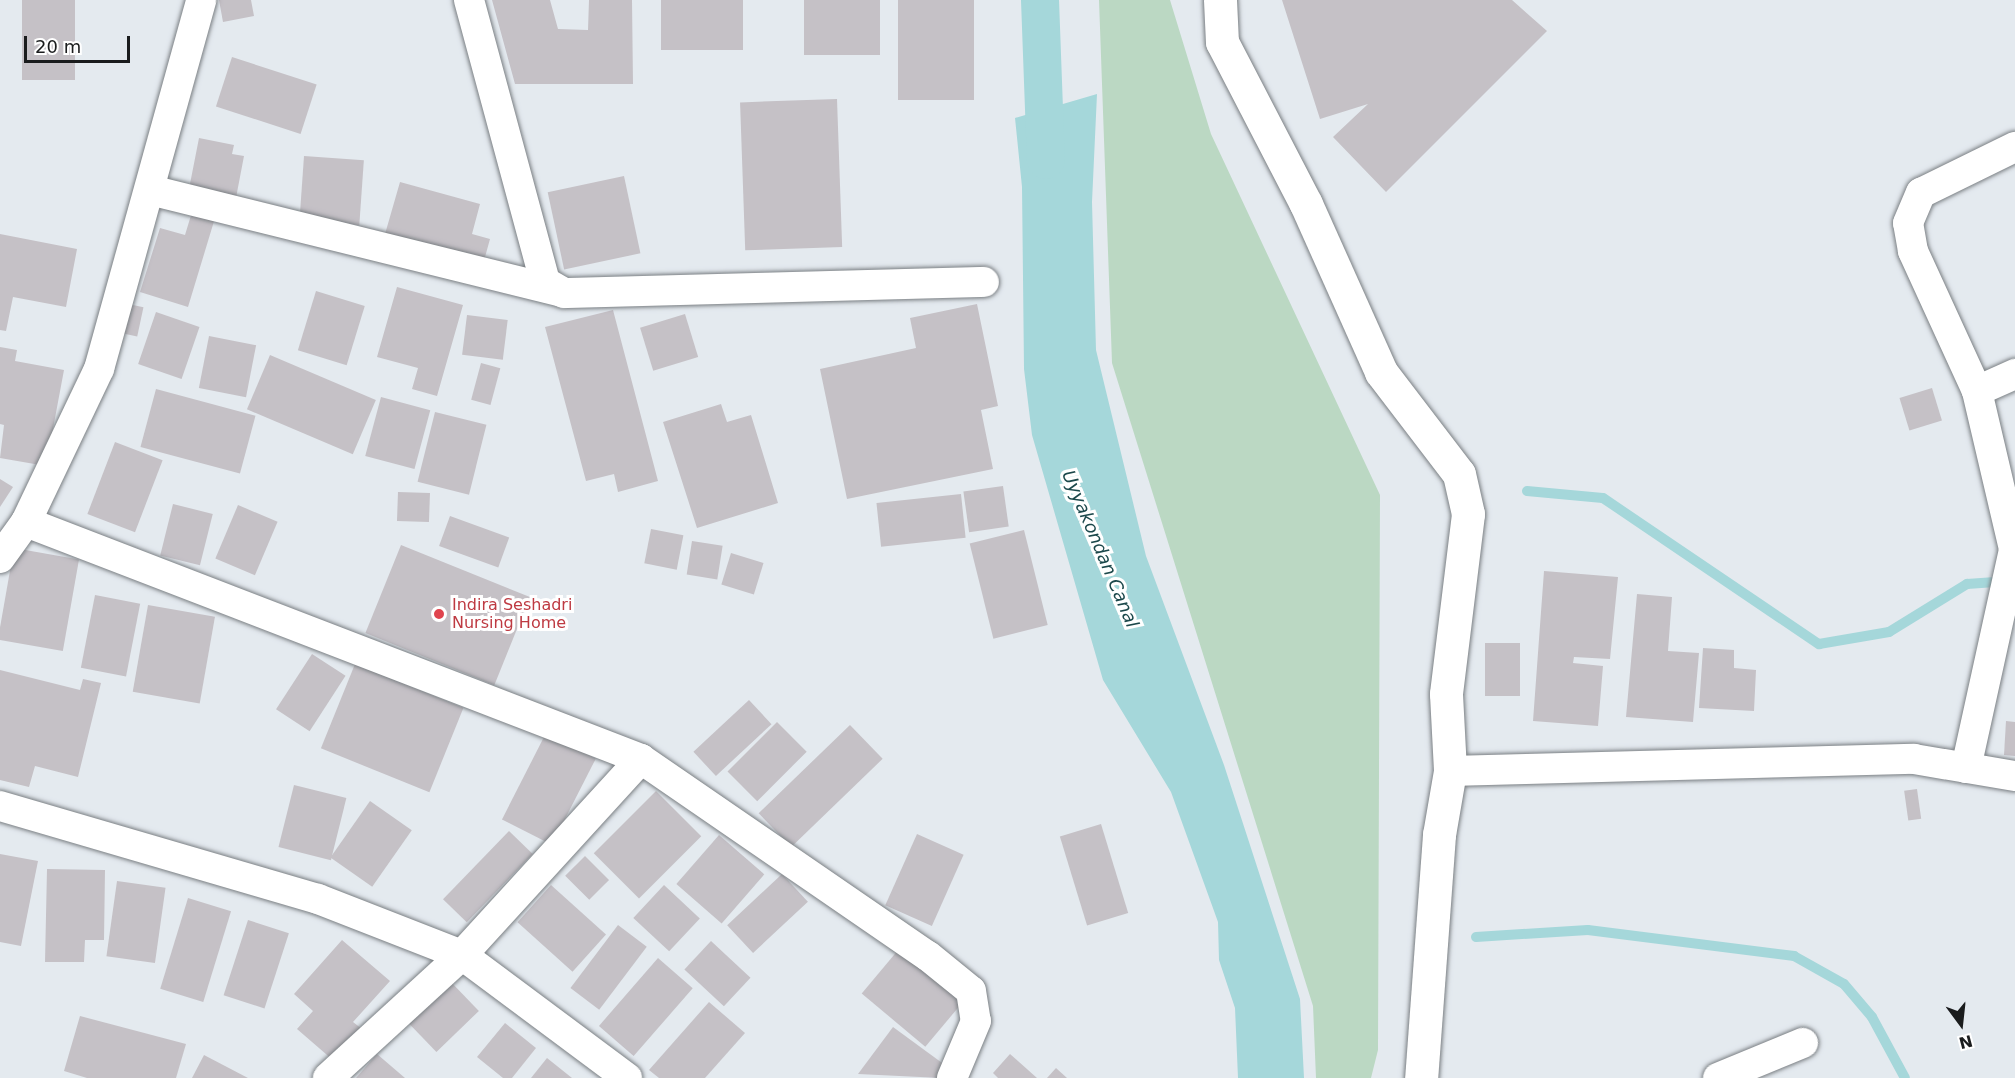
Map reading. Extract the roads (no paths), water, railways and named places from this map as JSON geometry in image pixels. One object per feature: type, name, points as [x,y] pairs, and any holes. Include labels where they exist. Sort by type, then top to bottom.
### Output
[{"type":"street","points":[[0,558],[26,522],[99,369],[201,0]]},
{"type":"street","points":[[469,0],[545,282],[564,292]]},
{"type":"street","points":[[1220,0],[1222,42],[1306,204],[1381,372],[1459,474],[1468,514],[1446,694],[1450,771],[1438,835],[1421,1078]]},
{"type":"street","points":[[1966,768],[2000,622],[2014,549],[1977,392],[1913,251],[1908,223],[1921,193],[2015,147]]},
{"type":"street","points":[[150,190],[564,292],[984,282]]},
{"type":"street","points":[[1977,392],[2015,374]]},
{"type":"street","points":[[26,522],[641,759],[928,956],[971,991],[976,1020],[952,1078]]},
{"type":"street","points":[[328,1078],[462,955],[641,759]]},
{"type":"street","points":[[1450,771],[1914,759],[2015,776]]},
{"type":"street","points":[[0,806],[318,899],[462,955],[627,1078]]},
{"type":"street","points":[[1718,1078],[1803,1043]]},
{"type":"water","points":[[1097,94],[1092,202],[1096,350],[1146,556],[1224,765],[1300,999],[1304,1078],[1238,1078],[1235,1008],[1219,960],[1218,922],[1171,792],[1103,680],[1032,435],[1024,369],[1022,187],[1015,118]]},
{"type":"waterway","name":"Uyyakondan Canal","points":[[1040,0],[1046,160]]},
{"type":"waterway","points":[[1527,491],[1603,498],[1819,644],[1889,632],[1967,584],[2006,581]]},
{"type":"waterway","points":[[1476,937],[1588,930],[1794,956],[1844,984],[1872,1017],[1905,1078]]},
{"type":"place","name":"Indira Seshadri Nursing Home","points":[[439,614]]}]
